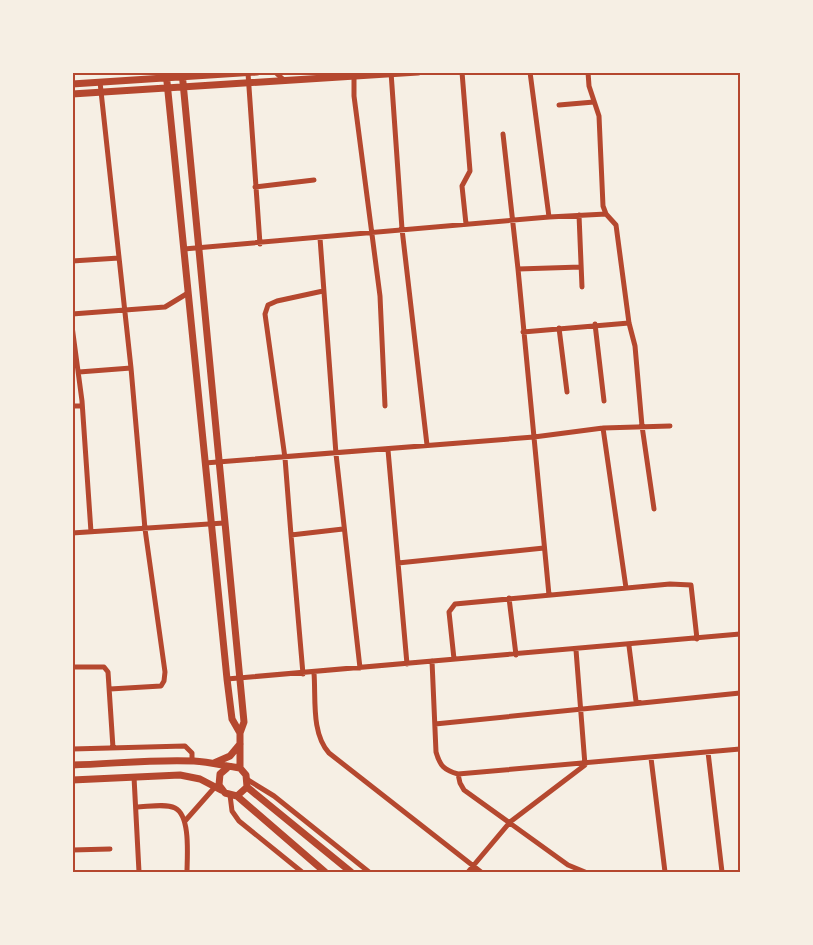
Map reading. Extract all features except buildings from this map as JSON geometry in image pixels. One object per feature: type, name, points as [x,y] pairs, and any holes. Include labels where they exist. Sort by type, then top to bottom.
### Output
[{"type":"street","points":[[72,84],[182,75],[257,72]]},
{"type":"street","points":[[275,72],[285,81]]},
{"type":"street","points":[[72,94],[418,72]]},
{"type":"street","points":[[462,72],[465,132],[470,171],[462,186],[466,224]]},
{"type":"street","points":[[530,72],[549,216]]},
{"type":"street","points":[[588,72],[599,116],[603,206],[606,214],[616,225],[629,323],[635,346],[642,426],[654,509]]},
{"type":"street","points":[[248,73],[260,244]]},
{"type":"street","points":[[391,73],[402,229],[427,445]]},
{"type":"street","points":[[182,75],[244,722],[240,733],[240,768]]},
{"type":"street","points":[[353,75],[380,296],[385,406]]},
{"type":"street","points":[[167,76],[227,679],[232,719],[240,733]]},
{"type":"street","points":[[100,82],[131,368],[145,529],[164,681],[161,686],[156,688],[110,689]]},
{"type":"street","points":[[559,105],[594,102]]},
{"type":"street","points":[[503,134],[518,269],[549,595]]},
{"type":"street","points":[[255,187],[314,180]]},
{"type":"street","points":[[184,249],[260,244],[549,216],[606,214]]},
{"type":"street","points":[[579,215],[582,287]]},
{"type":"street","points":[[320,238],[336,454],[360,668]]},
{"type":"street","points":[[72,261],[119,258]]},
{"type":"street","points":[[518,269],[582,267]]},
{"type":"street","points":[[303,674],[285,458],[265,314],[268,305],[278,300],[323,291]]},
{"type":"street","points":[[72,314],[165,307],[188,293]]},
{"type":"street","points":[[523,332],[595,324],[629,323]]},
{"type":"street","points":[[595,324],[604,401]]},
{"type":"street","points":[[72,326],[79,372],[91,532]]},
{"type":"street","points":[[560,328],[567,392]]},
{"type":"street","points":[[79,372],[131,368]]},
{"type":"street","points":[[72,406],[82,406]]},
{"type":"street","points":[[205,464],[534,437],[603,428],[670,426]]},
{"type":"street","points":[[603,428],[626,588]]},
{"type":"street","points":[[388,450],[407,664]]},
{"type":"street","points":[[72,533],[224,523]]},
{"type":"street","points":[[292,535],[343,529]]},
{"type":"street","points":[[398,563],[544,548]]},
{"type":"street","points":[[454,659],[451,608],[455,604],[680,583],[691,585],[697,639]]},
{"type":"street","points":[[510,598],[516,655]]},
{"type":"street","points":[[227,679],[630,646],[740,634]]},
{"type":"street","points":[[630,646],[636,702],[642,703]]},
{"type":"street","points":[[576,650],[585,764]]},
{"type":"street","points":[[432,661],[436,752],[439,764],[447,771],[458,774],[740,749]]},
{"type":"street","points":[[72,667],[104,667],[108,672],[113,748]]},
{"type":"street","points":[[314,673],[318,733],[321,744],[329,753],[481,872]]},
{"type":"street","points":[[435,724],[740,693]]},
{"type":"street","points":[[213,763],[230,756],[240,744]]},
{"type":"street","points":[[72,749],[184,746],[192,754],[192,761]]},
{"type":"street","points":[[708,752],[722,872]]},
{"type":"street","points":[[651,758],[665,872]]},
{"type":"street","points":[[72,765],[192,761],[213,763],[227,768],[240,768],[245,772],[247,784],[351,872]]},
{"type":"street","points":[[468,872],[510,822],[585,764]]},
{"type":"street","points":[[185,821],[218,788],[220,774],[227,768]]},
{"type":"street","points":[[458,774],[460,784],[464,790],[568,865],[585,872]]},
{"type":"street","points":[[72,780],[180,775],[200,778],[233,795],[325,872]]},
{"type":"street","points":[[134,777],[139,872]]},
{"type":"street","points":[[247,784],[233,795],[232,811],[239,821],[302,872]]},
{"type":"street","points":[[247,784],[274,796],[368,872]]},
{"type":"street","points":[[136,807],[176,808],[185,821],[187,872]]},
{"type":"street","points":[[72,850],[110,849]]}]
